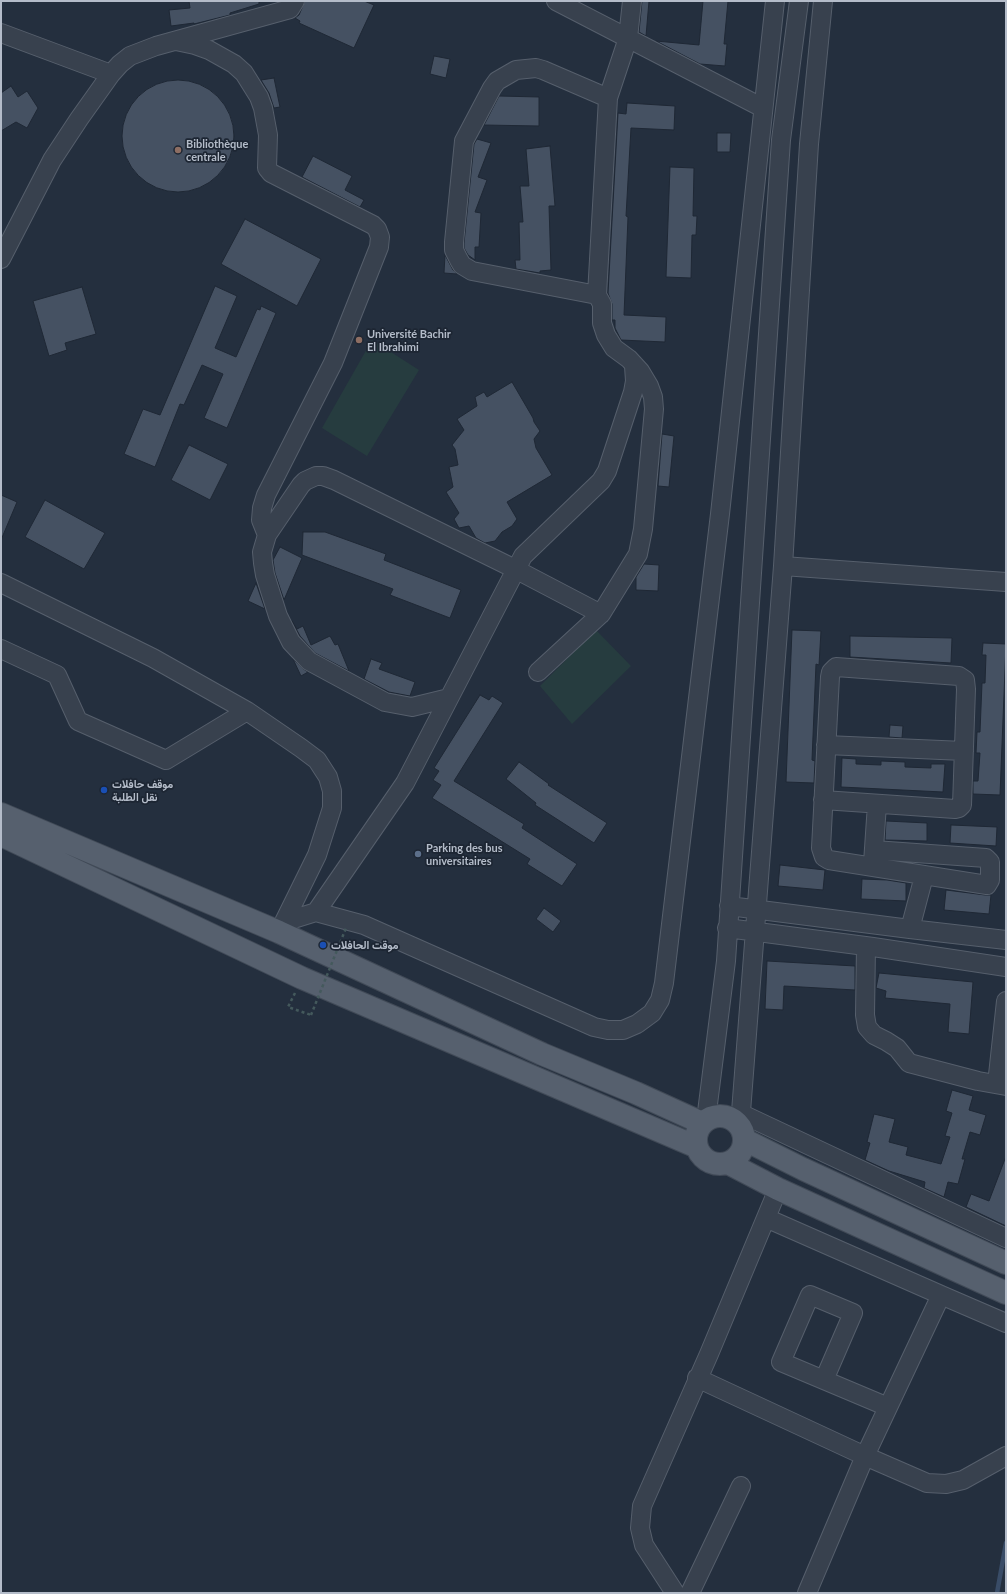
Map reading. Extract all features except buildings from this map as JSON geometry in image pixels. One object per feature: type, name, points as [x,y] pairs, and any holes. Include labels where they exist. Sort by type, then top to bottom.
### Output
[{"type":"main road","points":[[1,814],[282,927],[542,1054],[704,1121]]},
{"type":"main road","points":[[1,835],[302,978],[697,1147]]},
{"type":"main road","points":[[1006,1263],[803,1169],[728,1116],[713,1116],[704,1121],[697,1132],[697,1147],[701,1154],[713,1163],[728,1163],[778,1189],[1006,1293]]},
{"type":"main road","points":[[728,1163],[735,1159],[744,1147],[742,1126]]},
{"type":"street","points":[[1,259],[52,160],[111,74],[120,64],[130,56],[156,46],[290,10],[295,1]]},
{"type":"street","points":[[556,1],[764,108]]},
{"type":"street","points":[[538,672],[600,614],[638,554],[643,529],[654,409],[649,386],[640,371],[629,359],[614,348],[606,336],[602,323],[602,304],[598,295],[608,98],[628,38],[632,1]]},
{"type":"street","points":[[316,912],[364,924],[594,1027],[608,1030],[623,1030],[637,1024],[652,1013],[660,1000],[665,975],[717,538],[764,108],[774,1]]},
{"type":"street","points":[[704,1121],[726,961],[780,140],[799,1]]},
{"type":"street","points":[[823,1],[809,144],[783,566],[758,910],[755,932],[742,1126],[1006,1238]]},
{"type":"street","points":[[1,33],[111,74]]},
{"type":"street","points":[[176,41],[209,50],[234,64],[244,73],[259,97],[263,108],[268,135],[267,168],[271,173],[377,228],[380,237],[379,247],[334,363],[266,495],[262,508],[261,520],[267,535]]},
{"type":"street","points":[[598,295],[472,271],[462,265],[454,250],[454,242],[464,141],[497,81],[516,70],[536,68],[608,98]]},
{"type":"street","points":[[282,927],[316,912],[405,783],[522,556],[601,481],[607,470],[633,392],[635,381],[634,366]]},
{"type":"street","points":[[449,698],[412,707],[385,702],[309,661],[291,642],[278,616],[263,563],[263,544],[267,535],[301,485],[311,478],[322,476],[334,480],[515,569],[600,614]]},
{"type":"street","points":[[783,566],[1006,582]]},
{"type":"street","points":[[1,583],[153,658],[247,711],[317,760],[328,777],[332,791],[332,808],[317,855],[282,927]]},
{"type":"street","points":[[1,649],[57,675],[78,721],[166,760],[247,711]]},
{"type":"street","points":[[823,800],[955,809],[959,808],[962,805],[966,689],[965,680],[959,676],[836,667],[830,672],[823,800],[821,848],[824,857],[829,860],[873,859],[986,858],[990,862],[990,880],[987,885],[924,876],[873,859]]},
{"type":"street","points":[[826,745],[964,751]]},
{"type":"street","points":[[873,859],[877,804]]},
{"type":"street","points":[[910,930],[924,876]]},
{"type":"street","points":[[729,906],[910,930],[1006,940]]},
{"type":"street","points":[[727,928],[866,946],[1006,967]]},
{"type":"street","points":[[866,946],[865,1015],[867,1027],[874,1036],[897,1048],[909,1063],[978,1081],[1002,1085],[1006,1001]]},
{"type":"street","points":[[675,1593],[644,1544],[640,1528],[642,1506],[778,1189]]},
{"type":"street","points":[[766,1218],[1006,1323]]},
{"type":"street","points":[[824,1380],[853,1313],[810,1295],[781,1362],[888,1407]]},
{"type":"street","points":[[807,1593],[864,1456],[941,1295]]},
{"type":"street","points":[[697,1378],[918,1480],[936,1484],[946,1484],[963,1480],[1006,1456]]},
{"type":"street","points":[[690,1593],[741,1486]]},
{"type":"path","points":[[288,1007],[311,1015],[346,928]]},
{"type":"green space","points":[[372,340],[419,370],[367,456],[322,428]]},
{"type":"green space","points":[[596,630],[631,666],[572,724],[540,686]]},
{"type":"waterway","points":[[997,1593],[1006,1543]]},
{"type":"place","name":"Bibliothèque centrale","points":[[178,150]]},
{"type":"place","name":"Université Bachir El Ibrahimi","points":[[359,340]]},
{"type":"place","name":"موقف حافلات نقل الطلبة","points":[[104,790]]},
{"type":"place","name":"Parking des bus universitaires","points":[[418,854]]},
{"type":"place","name":"موقت الحافلات","points":[[323,945]]}]
